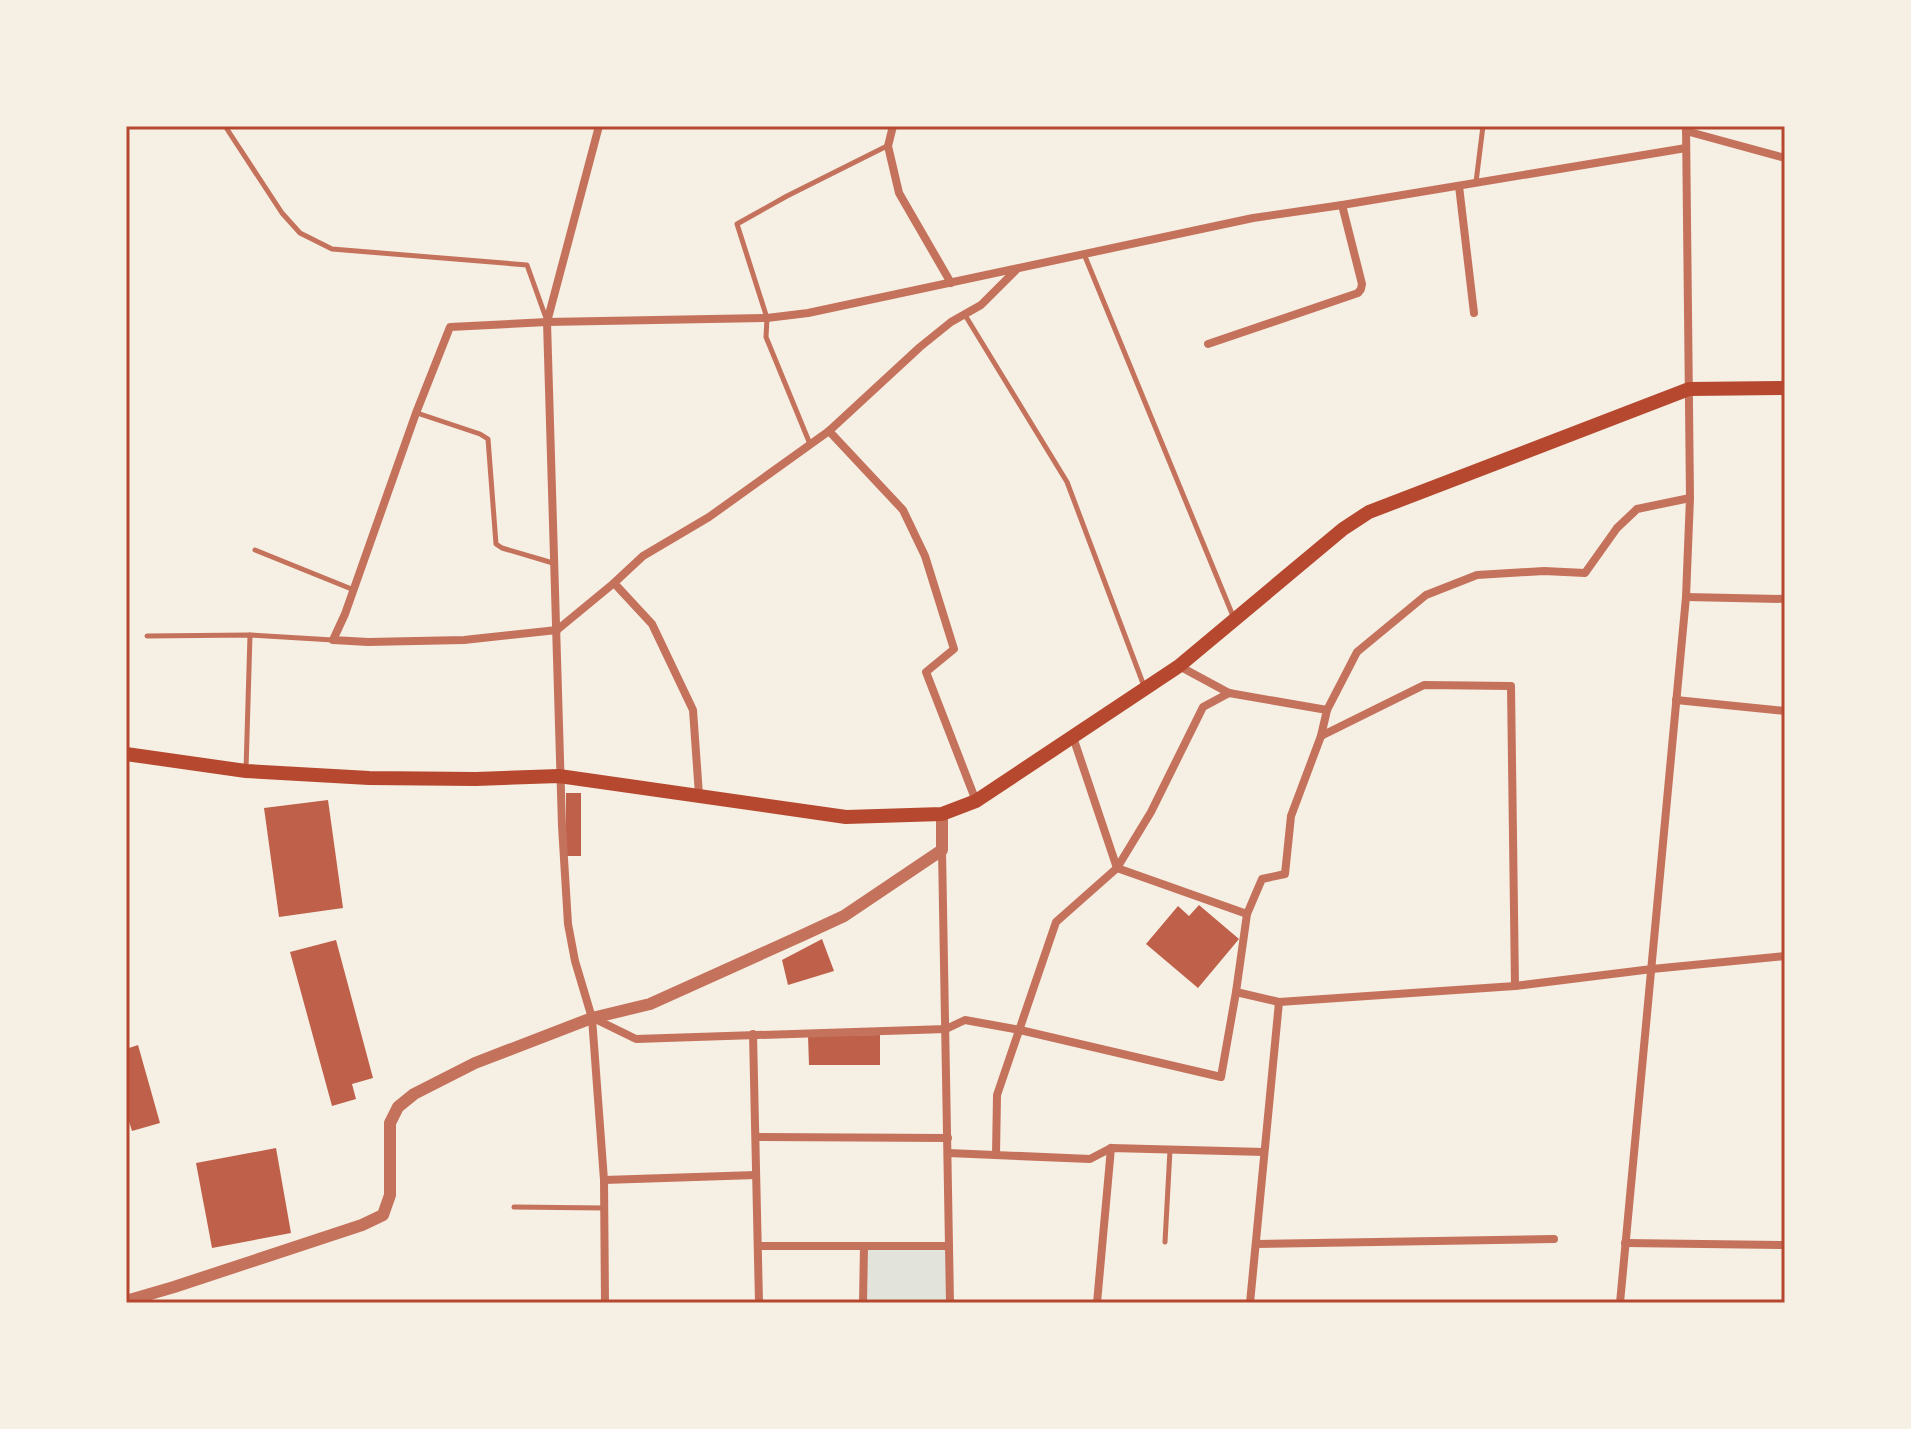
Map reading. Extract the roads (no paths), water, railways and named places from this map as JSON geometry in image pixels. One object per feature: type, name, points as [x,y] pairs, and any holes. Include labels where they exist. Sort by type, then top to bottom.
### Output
[{"type":"main road","points":[[126,754],[246,771],[369,778],[559,776],[846,817],[942,814],[976,801],[1179,666],[1343,529],[1369,512],[1689,389],[1785,388]]},
{"type":"street","points":[[599,126],[547,322],[559,776],[568,924],[592,1018],[604,1180],[605,1303]]},
{"type":"street","points":[[893,126],[888,146],[899,193],[951,283]]},
{"type":"street","points":[[1620,1303],[1686,597],[1690,498],[1686,129],[1785,158]]},
{"type":"street","points":[[1017,268],[981,305],[951,322],[920,347],[829,431],[709,517],[643,556],[557,630],[464,640],[333,640],[450,327],[767,318],[808,313],[951,283],[1017,268],[1253,218],[1686,148]]},
{"type":"street","points":[[1459,186],[1474,313]]},
{"type":"street","points":[[1208,344],[1358,293],[1362,284],[1342,205]]},
{"type":"street","points":[[829,431],[903,510],[925,556],[954,649],[926,672],[976,801]]},
{"type":"street","points":[[592,1018],[636,1039],[946,1029],[965,1020],[1221,1077],[1247,914],[1262,879],[1285,874],[1291,816],[1321,736],[1327,710],[1357,652],[1426,595],[1477,575],[1544,571],[1585,573],[1617,528],[1637,509],[1690,498]]},
{"type":"street","points":[[614,583],[652,624],[693,710],[699,795]]},
{"type":"street","points":[[1686,597],[1785,599]]},
{"type":"street","points":[[1179,666],[1229,693],[1327,710]]},
{"type":"street","points":[[1321,736],[1424,685],[1511,686],[1515,986]]},
{"type":"street","points":[[996,1155],[997,1095],[1056,922],[1117,868],[1151,812],[1203,707],[1229,693]]},
{"type":"street","points":[[1676,700],[1785,711]]},
{"type":"street","points":[[1073,737],[1117,868]]},
{"type":"street","points":[[942,814],[950,1303]]},
{"type":"street","points":[[126,1301],[362,1225],[383,1215],[390,1195],[390,1123],[398,1107],[414,1094],[475,1063],[592,1018],[650,1004],[844,916],[942,850]]},
{"type":"street","points":[[1117,868],[1247,914]]},
{"type":"street","points":[[1236,992],[1279,1002],[1515,986],[1785,956]]},
{"type":"street","points":[[1250,1303],[1279,1002]]},
{"type":"street","points":[[753,1034],[759,1303]]},
{"type":"street","points":[[756,1137],[948,1138]]},
{"type":"street","points":[[948,1153],[1090,1159],[1111,1148],[1264,1152]]},
{"type":"street","points":[[1097,1303],[1111,1148]]},
{"type":"street","points":[[604,1180],[756,1175]]},
{"type":"street","points":[[1256,1244],[1554,1239]]},
{"type":"street","points":[[1625,1243],[1785,1245]]},
{"type":"street","points":[[758,1246],[949,1246]]},
{"type":"street","points":[[863,1303],[864,1246]]},
{"type":"lane","points":[[225,126],[282,213],[300,233],[332,249],[527,265],[547,322]]},
{"type":"lane","points":[[1476,183],[1483,126]]},
{"type":"lane","points":[[810,444],[766,337],[767,318],[737,224],[888,146]]},
{"type":"lane","points":[[1084,254],[1235,620]]},
{"type":"lane","points":[[964,314],[1067,482],[1145,689]]},
{"type":"lane","points":[[416,413],[488,439],[496,544],[555,564]]},
{"type":"lane","points":[[255,550],[354,590]]},
{"type":"lane","points":[[147,636],[250,635],[333,640]]},
{"type":"lane","points":[[246,771],[250,635]]},
{"type":"lane","points":[[1165,1242],[1170,1150]]},
{"type":"lane","points":[[514,1207],[605,1208]]}]
